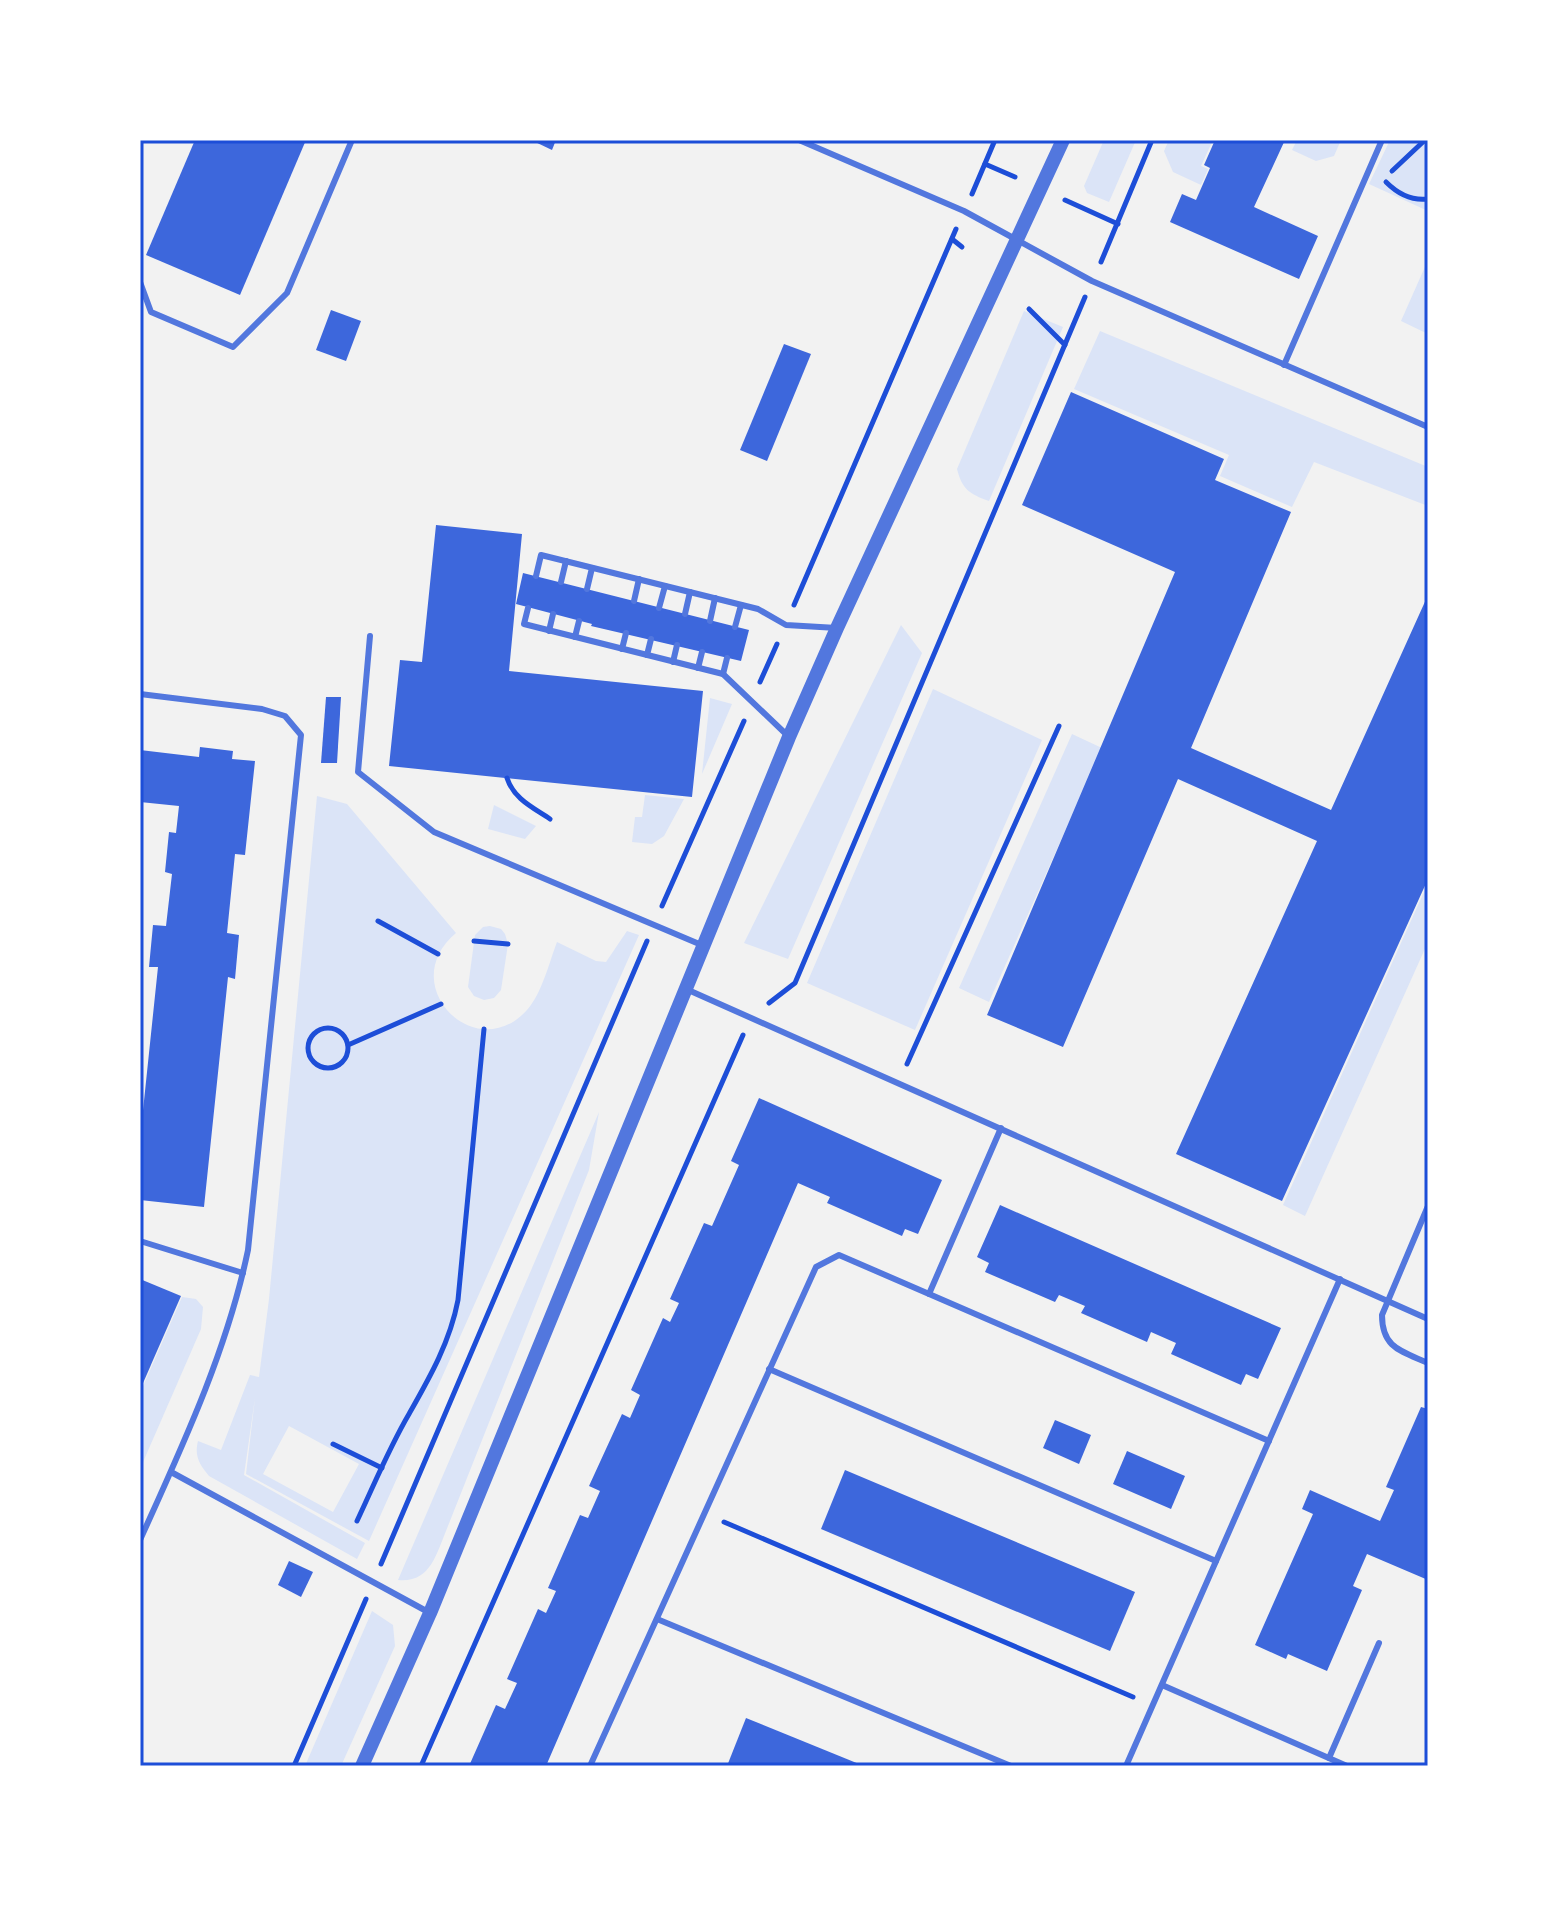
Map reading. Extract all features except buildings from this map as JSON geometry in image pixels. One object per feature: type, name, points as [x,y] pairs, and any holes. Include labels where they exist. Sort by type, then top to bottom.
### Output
[{"type":"street","points":[[362,1766],[430,1613],[789,737],[1063,140]]},
{"type":"lane","points":[[140,282],[151,312],[233,347],[287,293],[352,140]]},
{"type":"lane","points":[[799,140],[964,211],[1092,281],[1428,427]]},
{"type":"lane","points":[[1284,365],[1382,140]]},
{"type":"lane","points":[[536,576],[541,555],[758,609],[786,625],[837,628]]},
{"type":"lane","points":[[561,582],[566,561]]},
{"type":"lane","points":[[587,589],[592,568]]},
{"type":"lane","points":[[634,601],[639,579]]},
{"type":"lane","points":[[659,608],[665,586]]},
{"type":"lane","points":[[685,614],[690,592]]},
{"type":"lane","points":[[710,621],[715,598]]},
{"type":"lane","points":[[735,627],[741,605]]},
{"type":"lane","points":[[528,608],[524,624],[723,674],[789,737]]},
{"type":"lane","points":[[549,631],[553,614]]},
{"type":"lane","points":[[575,637],[579,621]]},
{"type":"lane","points":[[622,649],[626,633]]},
{"type":"lane","points":[[370,636],[358,772],[434,832],[704,946]]},
{"type":"lane","points":[[647,655],[651,639]]},
{"type":"lane","points":[[673,662],[677,645]]},
{"type":"lane","points":[[698,668],[702,652]]},
{"type":"lane","points":[[723,674],[727,658]]},
{"type":"lane","points":[[140,694],[262,709],[285,716],[301,735],[248,1250],[235,1309],[171,1472],[140,1540]]},
{"type":"lane","points":[[686,989],[1428,1319]]},
{"type":"lane","points":[[929,1294],[1001,1128]]},
{"type":"lane","points":[[1428,1206],[1382,1315],[1382,1329],[1395,1349],[1428,1363]]},
{"type":"lane","points":[[140,1241],[243,1273]]},
{"type":"lane","points":[[590,1766],[816,1267],[839,1255],[1269,1441]]},
{"type":"lane","points":[[1126,1766],[1340,1279]]},
{"type":"lane","points":[[769,1369],[1216,1561]]},
{"type":"lane","points":[[171,1472],[430,1613]]},
{"type":"lane","points":[[657,1619],[1011,1766]]},
{"type":"lane","points":[[1329,1758],[1379,1643]]},
{"type":"lane","points":[[1162,1685],[1347,1766]]},
{"type":"path","points":[[294,1766],[995,140]]},
{"type":"path","points":[[795,983],[1152,140]]},
{"type":"path","points":[[985,164],[1015,177]]},
{"type":"path","points":[[1384,171],[1384,179],[1394,190],[1418,200],[1428,199]]},
{"type":"path","points":[[1065,200],[1118,224]]},
{"type":"path","points":[[952,239],[962,247]]},
{"type":"path","points":[[1029,309],[1065,345]]},
{"type":"path","points":[[899,1083],[1059,726]]},
{"type":"path","points":[[507,778],[510,789],[520,800],[550,819]]},
{"type":"path","points":[[378,921],[438,954]]},
{"type":"path","points":[[474,941],[508,944]]},
{"type":"path","points":[[348,1045],[441,1004]]},
{"type":"path","points":[[327,1027],[340,1031],[348,1045],[344,1061],[332,1068],[313,1063],[308,1051],[310,1037],[327,1027]]},
{"type":"path","points":[[357,1521],[452,1329],[458,1300],[484,1029]]},
{"type":"path","points":[[421,1766],[731,1060]]},
{"type":"path","points":[[333,1444],[382,1468]]},
{"type":"path","points":[[704,1513],[1152,1705]]},
{"type":"shaded area","points":[[1104,140],[1136,140],[1109,202],[1087,193],[1084,186]]},
{"type":"shaded area","points":[[1169,140],[1213,140],[1201,166],[1208,169],[1201,185],[1173,172],[1164,151]]},
{"type":"shaded area","points":[[1297,140],[1341,140],[1334,156],[1316,161],[1292,150]]},
{"type":"shaded area","points":[[1390,140],[1428,140],[1428,211],[1369,184]]},
{"type":"shaded area","points":[[1428,260],[1428,334],[1401,321]]},
{"type":"shaded area","points":[[1024,311],[1063,327],[989,501],[967,490],[957,469]]},
{"type":"shaded area","points":[[1100,331],[1428,467],[1428,506],[1314,462],[1292,507],[1220,476],[1229,455],[1074,389]]},
{"type":"shaded area","points":[[901,625],[922,653],[788,959],[744,943]]},
{"type":"shaded area","points":[[933,689],[1042,740],[915,1030],[807,983]]},
{"type":"shaded area","points":[[710,698],[732,704],[702,774]]},
{"type":"shaded area","points":[[1072,734],[1102,748],[989,1002],[959,988]]},
{"type":"shaded area","points":[[645,795],[684,799],[664,836],[652,844],[632,842],[635,817],[642,817]]},
{"type":"shaded area","points":[[317,796],[347,804],[456,933],[439,954],[434,975],[438,995],[449,1012],[466,1024],[486,1029],[507,1025],[527,1010],[541,987],[557,942],[596,961],[606,962],[627,931],[639,935],[369,1541],[246,1474],[255,1398],[244,1475],[365,1543],[357,1559],[209,1476],[199,1460],[198,1441],[221,1450],[250,1375],[259,1377]],"holes":[[[289,1426],[359,1464],[333,1512],[263,1474]]]},
{"type":"shaded area","points":[[494,805],[536,826],[525,839],[488,829]]},
{"type":"shaded area","points":[[1428,883],[1428,942],[1305,1216],[1283,1205]]},
{"type":"shaded area","points":[[483,927],[501,929],[508,944],[501,990],[494,998],[484,1000],[474,996],[468,987],[475,935]]},
{"type":"shaded area","points":[[599,1112],[589,1170],[439,1549],[425,1572],[409,1580],[398,1580]]},
{"type":"shaded area","points":[[182,1297],[196,1299],[203,1307],[201,1329],[140,1469],[140,1393]]},
{"type":"shaded area","points":[[372,1611],[393,1625],[395,1646],[341,1766],[305,1766]]}]
